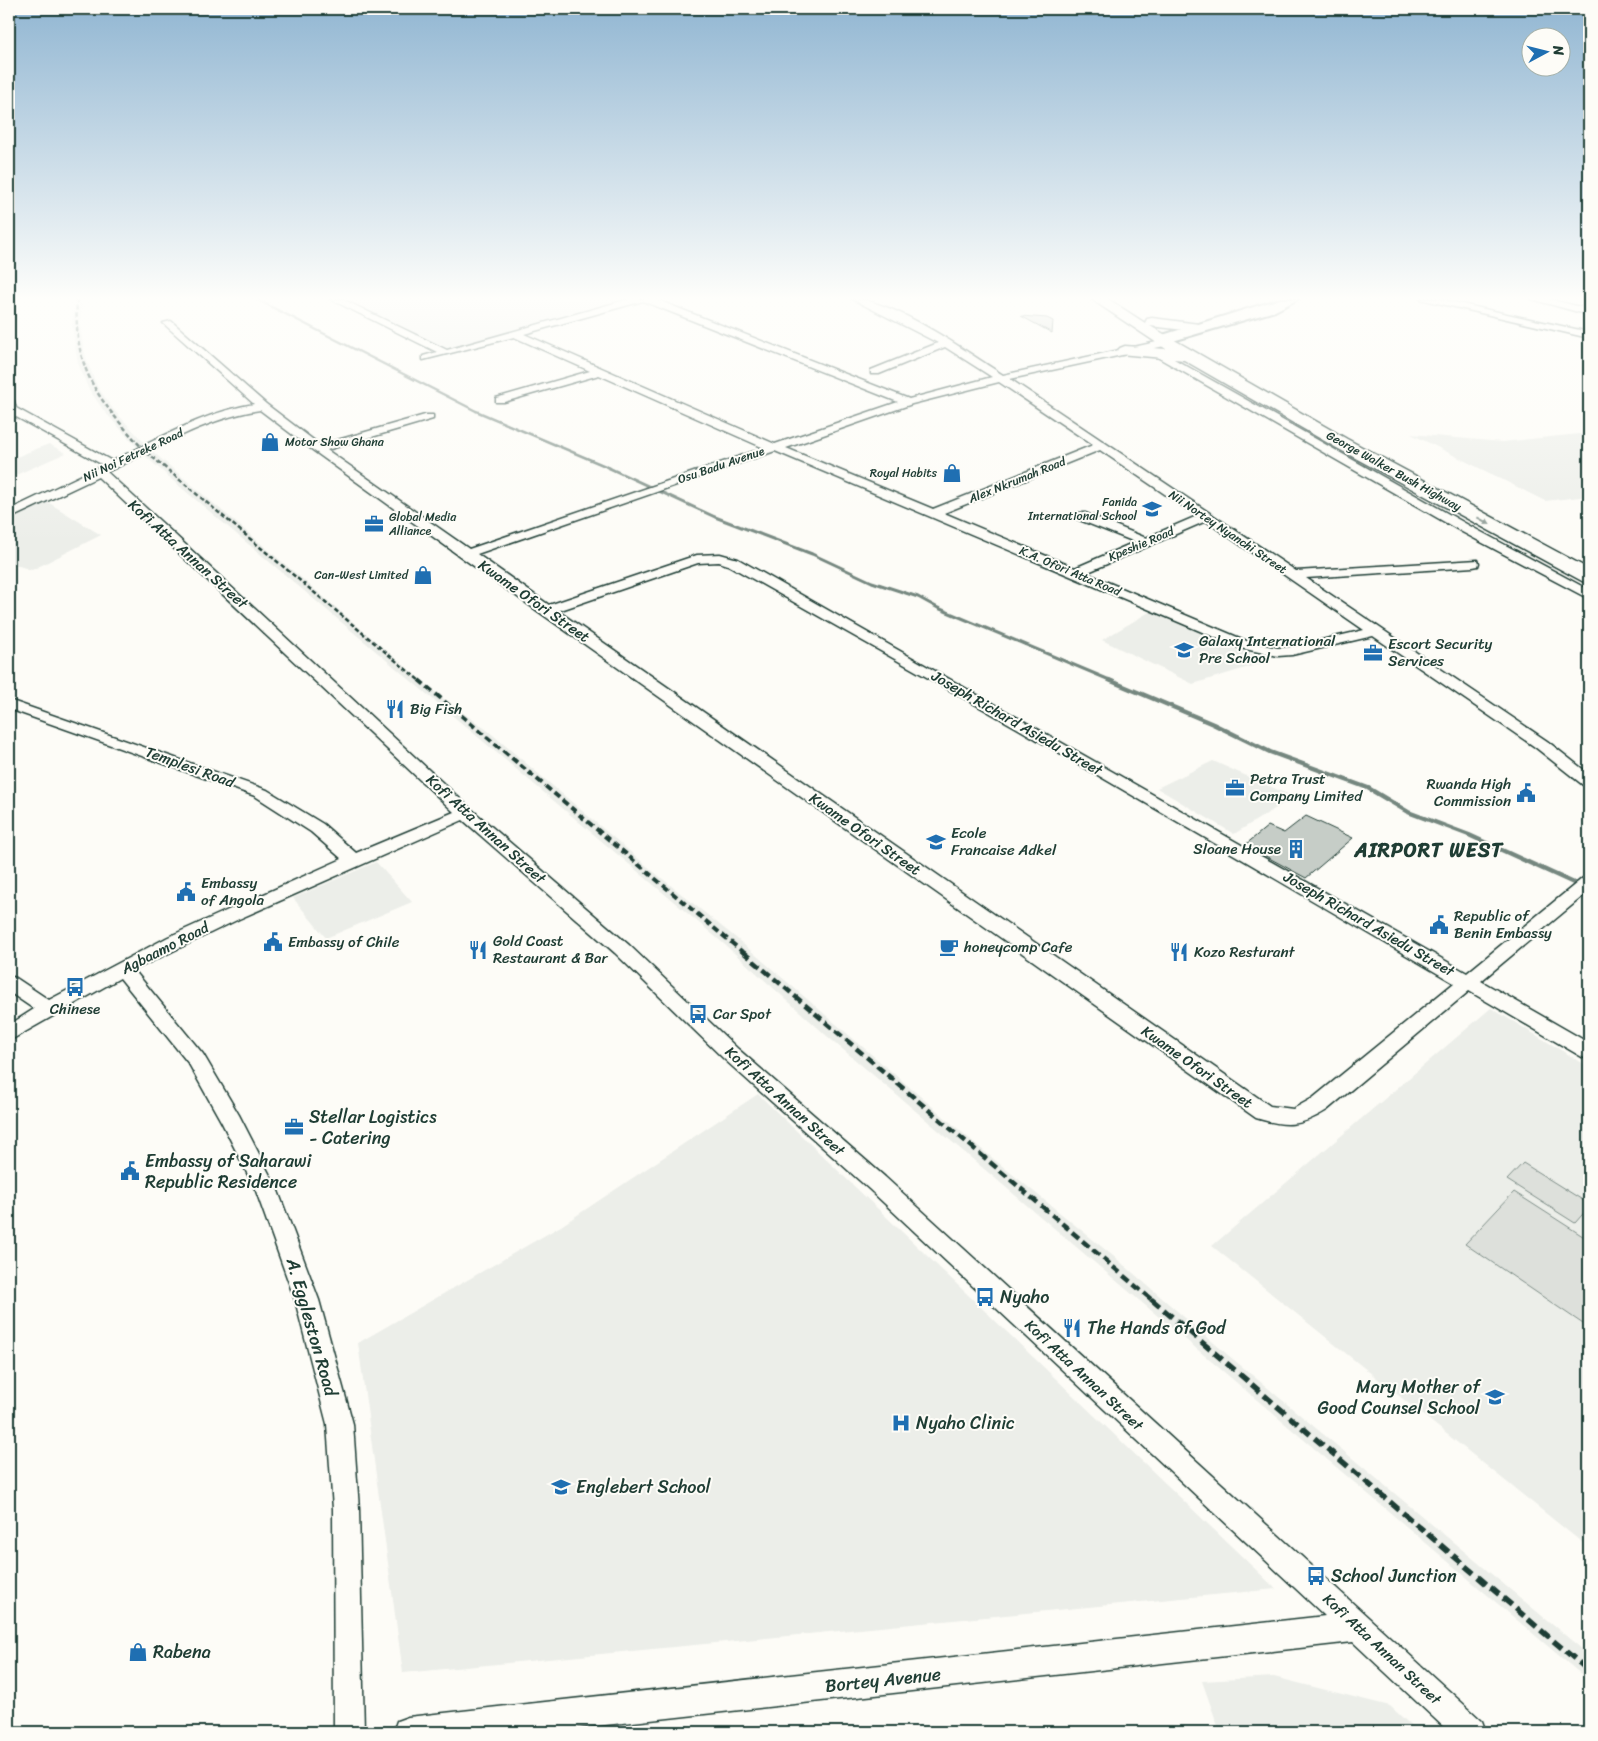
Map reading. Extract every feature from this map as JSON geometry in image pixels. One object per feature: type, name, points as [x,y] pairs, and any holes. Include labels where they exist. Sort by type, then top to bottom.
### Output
[{"type":"highway","name":"George Walker Bush Highway","points":[[1257,380],[1341,443],[1589,577]]},
{"type":"highway","name":"George Walker Bush Highway","points":[[1254,381],[1589,561]]},
{"type":"highway","points":[[1254,381],[1296,399]]},
{"type":"highway","points":[[1425,470],[1446,485]]},
{"type":"street","name":"Kwame Ofori Street","points":[[233,380],[262,406],[318,449],[1263,1112],[1286,1118],[1304,1114],[1320,1104],[1470,982]]},
{"type":"street","points":[[500,400],[568,380]]},
{"type":"street","name":"K.A. Ofori Atta Road","points":[[616,380],[1245,644],[1278,652],[1304,649],[1374,632]]},
{"type":"street","points":[[852,380],[908,402]]},
{"type":"street","name":"Osu Badu Avenue","points":[[466,554],[650,489],[908,402],[989,380]]},
{"type":"street","name":"Nii Nortey Nyanchi Street","points":[[1000,380],[1207,516],[1374,632],[1541,744],[1589,782]]},
{"type":"street","points":[[1229,380],[1466,529],[1589,595]]},
{"type":"street","name":"Nii Noi Fetreke Road","points":[[9,515],[105,468],[219,416],[262,406]]},
{"type":"street","name":"Kofi Atta Annan Street","points":[[9,408],[105,468],[465,813],[622,949],[731,1054],[877,1183],[1472,1732]]},
{"type":"street","points":[[318,449],[428,417]]},
{"type":"street","name":"Alex Nkrumah Road","points":[[933,513],[1101,446]]},
{"type":"street","points":[[1081,516],[1146,542]]},
{"type":"street","name":"Kpeshie Road","points":[[1074,573],[1207,516]]},
{"type":"street","name":"Joseph Richard Asiedu Street","points":[[547,610],[697,559],[720,558],[733,562],[1470,982],[1589,1052]]},
{"type":"street","points":[[1292,575],[1473,563]]},
{"type":"street","name":"Templesi Road","points":[[9,704],[197,769],[261,794],[317,828],[355,861]]},
{"type":"street","name":"Agbaamo Road","points":[[9,1034],[48,1009],[188,935],[465,813]]},
{"type":"street","points":[[1470,982],[1589,882]]},
{"type":"street","name":"A. Eggleston Road","points":[[124,969],[196,1059],[232,1122],[267,1190],[307,1300],[340,1424],[346,1509],[348,1732]]},
{"type":"street","points":[[9,983],[48,1009]]},
{"type":"street","name":"Bortey Avenue","points":[[408,1732],[449,1730],[1358,1627]]},
{"type":"shaded area","points":[[85,380],[95,380],[113,409],[152,451],[442,698],[487,730],[654,872],[736,938],[985,1152],[1118,1260],[1228,1355],[1589,1655],[1589,1681],[827,1036],[724,944],[171,479],[143,454],[104,411]]},
{"type":"shaded area","points":[[1589,433],[1589,496],[1545,501],[1411,434],[1502,442]]},
{"type":"shaded area","points":[[49,444],[66,453],[9,478],[9,460]]},
{"type":"shaded area","points":[[46,501],[101,535],[32,570],[9,563],[9,520]]},
{"type":"shaded area","name":"Galaxy International Pre School","points":[[1151,611],[1269,661],[1193,684],[1102,640]]},
{"type":"shaded area","points":[[1213,761],[1294,797],[1234,834],[1157,788]]},
{"type":"shaded area","points":[[376,862],[412,902],[326,938],[293,898]]},
{"type":"shaded area","name":"Mary Mother of Good Counsel School","points":[[1491,1008],[1589,1067],[1589,1548],[1212,1246]]},
{"type":"shaded area","points":[[758,1094],[1276,1589],[403,1673],[358,1343],[561,1226]]},
{"type":"shaded area","points":[[1523,1163],[1589,1204],[1589,1207],[1575,1223],[1507,1180]]},
{"type":"shaded area","points":[[1514,1192],[1589,1240],[1589,1328],[1465,1244]]},
{"type":"shaded area","points":[[1274,1677],[1390,1706],[1418,1732],[1220,1732],[1202,1681]]},
{"type":"building","name":"Sloane House","points":[[1306,816],[1353,838],[1306,878],[1245,845],[1268,826],[1284,833]]},
{"type":"waterway","points":[[416,380],[476,411],[610,468]]},
{"type":"waterway","points":[[607,467],[715,517],[812,554],[872,582],[918,597],[938,608],[1112,681]]},
{"type":"waterway","points":[[1109,680],[1213,724],[1270,752],[1368,788],[1408,812],[1469,835],[1589,890]]},
{"type":"railway","points":[[91,380],[114,415],[144,450],[420,681]]},
{"type":"railway","points":[[419,680],[745,954]]},
{"type":"railway","points":[[743,952],[1152,1300]]},
{"type":"railway","points":[[1151,1299],[1589,1671]]},
{"type":"place","name":"Motor Show Ghana","points":[[270,442]]},
{"type":"place","name":"Royal Habits","points":[[952,473]]},
{"type":"place","name":"Fanida International School","points":[[1152,509]]},
{"type":"place","name":"Global Media Alliance","points":[[374,524]]},
{"type":"place","name":"Can-West Limited","points":[[423,575]]},
{"type":"place","name":"Galaxy International Pre School","points":[[1184,650]]},
{"type":"place","name":"Escort Security Services","points":[[1373,653]]},
{"type":"place","name":"Big Fish","points":[[395,709]]},
{"type":"place","name":"Petra Trust Company Limited","points":[[1235,788]]},
{"type":"place","name":"Rwanda High Commission","points":[[1526,793]]},
{"type":"place","name":"Ecole Francaise Adkel","points":[[936,842]]},
{"type":"place","name":"Sloane House","points":[[1296,849]]},
{"type":"place","name":"Embassy of Angola","points":[[186,892]]},
{"type":"place","name":"Republic of Benin Embassy","points":[[1439,925]]},
{"type":"place","name":"Embassy of Chile","points":[[273,942]]},
{"type":"place","name":"honeycomp Cafe","points":[[949,947]]},
{"type":"place","name":"Gold Coast Restaurant & Bar","points":[[478,950]]},
{"type":"place","name":"Kozo Resturant","points":[[1179,952]]},
{"type":"place","name":"Chinese","points":[[75,987]]},
{"type":"place","name":"Car Spot","points":[[698,1014]]},
{"type":"place","name":"Stellar Logistics - Catering","points":[[294,1127]]},
{"type":"place","name":"Embassy of Saharawi Republic Residence","points":[[130,1171]]},
{"type":"place","name":"Nyaho","points":[[985,1297]]},
{"type":"place","name":"The Hands of God","points":[[1072,1328]]},
{"type":"place","name":"Mary Mother of Good Counsel School","points":[[1495,1397]]},
{"type":"place","name":"Nyaho Clinic","points":[[901,1423]]},
{"type":"place","name":"Englebert School","points":[[561,1487]]},
{"type":"place","name":"School Junction","points":[[1316,1576]]},
{"type":"place","name":"Rabena","points":[[138,1652]]},
{"type":"district","name":"AIRPORT WEST","points":[[1429,850]]}]
